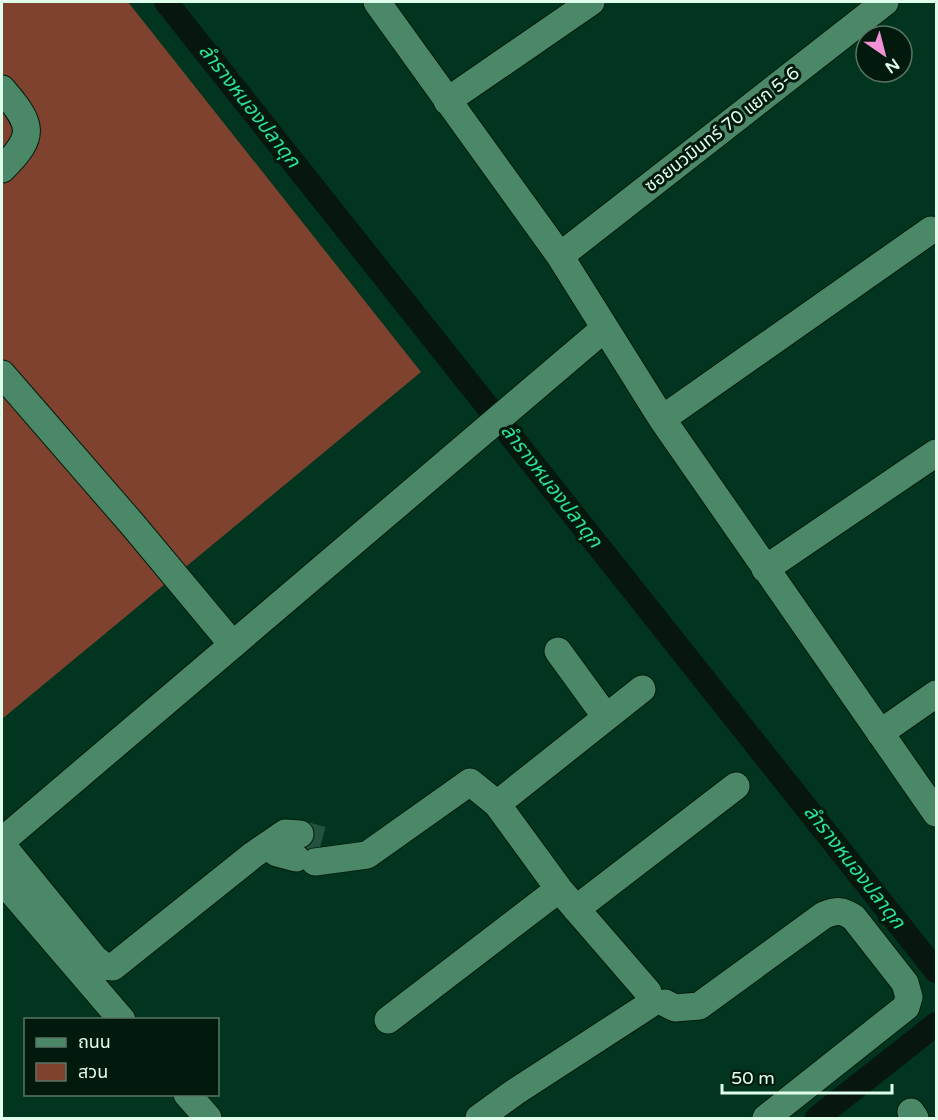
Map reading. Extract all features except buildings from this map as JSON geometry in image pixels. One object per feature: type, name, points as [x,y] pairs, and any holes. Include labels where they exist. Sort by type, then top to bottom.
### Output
[{"type":"street","points":[[447,101],[591,2]]},
{"type":"street","name":"ซอยนวมินทร์ 70 แยก 5-6","points":[[560,256],[885,2]]},
{"type":"street","points":[[390,6],[447,101],[560,256],[662,419],[936,813]]},
{"type":"street","points":[[2,89],[27,122],[28,134],[21,150],[2,169]]},
{"type":"street","points":[[662,419],[931,230]]},
{"type":"street","points":[[605,328],[2,843],[95,959],[104,966],[113,967],[253,855],[269,846],[277,853],[315,850],[367,855],[470,783],[497,804],[568,899],[654,1000],[675,1008],[699,1006],[824,915],[835,910],[845,911],[854,918],[905,983],[909,997],[906,1006],[766,1119]]},
{"type":"street","points":[[2,374],[233,645]]},
{"type":"street","points":[[765,569],[936,453]]},
{"type":"street","points":[[558,651],[606,717]]},
{"type":"street","points":[[497,804],[642,689]]},
{"type":"street","points":[[880,733],[936,694]]},
{"type":"street","points":[[388,1020],[735,786]]},
{"type":"street","points":[[2,880],[120,1018]]},
{"type":"street","points":[[479,1119],[515,1092],[654,1000]]},
{"type":"street","points":[[188,1096],[208,1119]]},
{"type":"green space","points":[[2,2],[128,2],[421,372],[2,719]]},
{"type":"waterway","name":"ลำรางหนองปลาดุก","points":[[166,2],[936,971]]},
{"type":"waterway","name":"ลำรางหนองปลาดุก","points":[[817,1118],[936,1024]]},
{"type":"tunnel","points":[[300,834],[322,840]]}]
